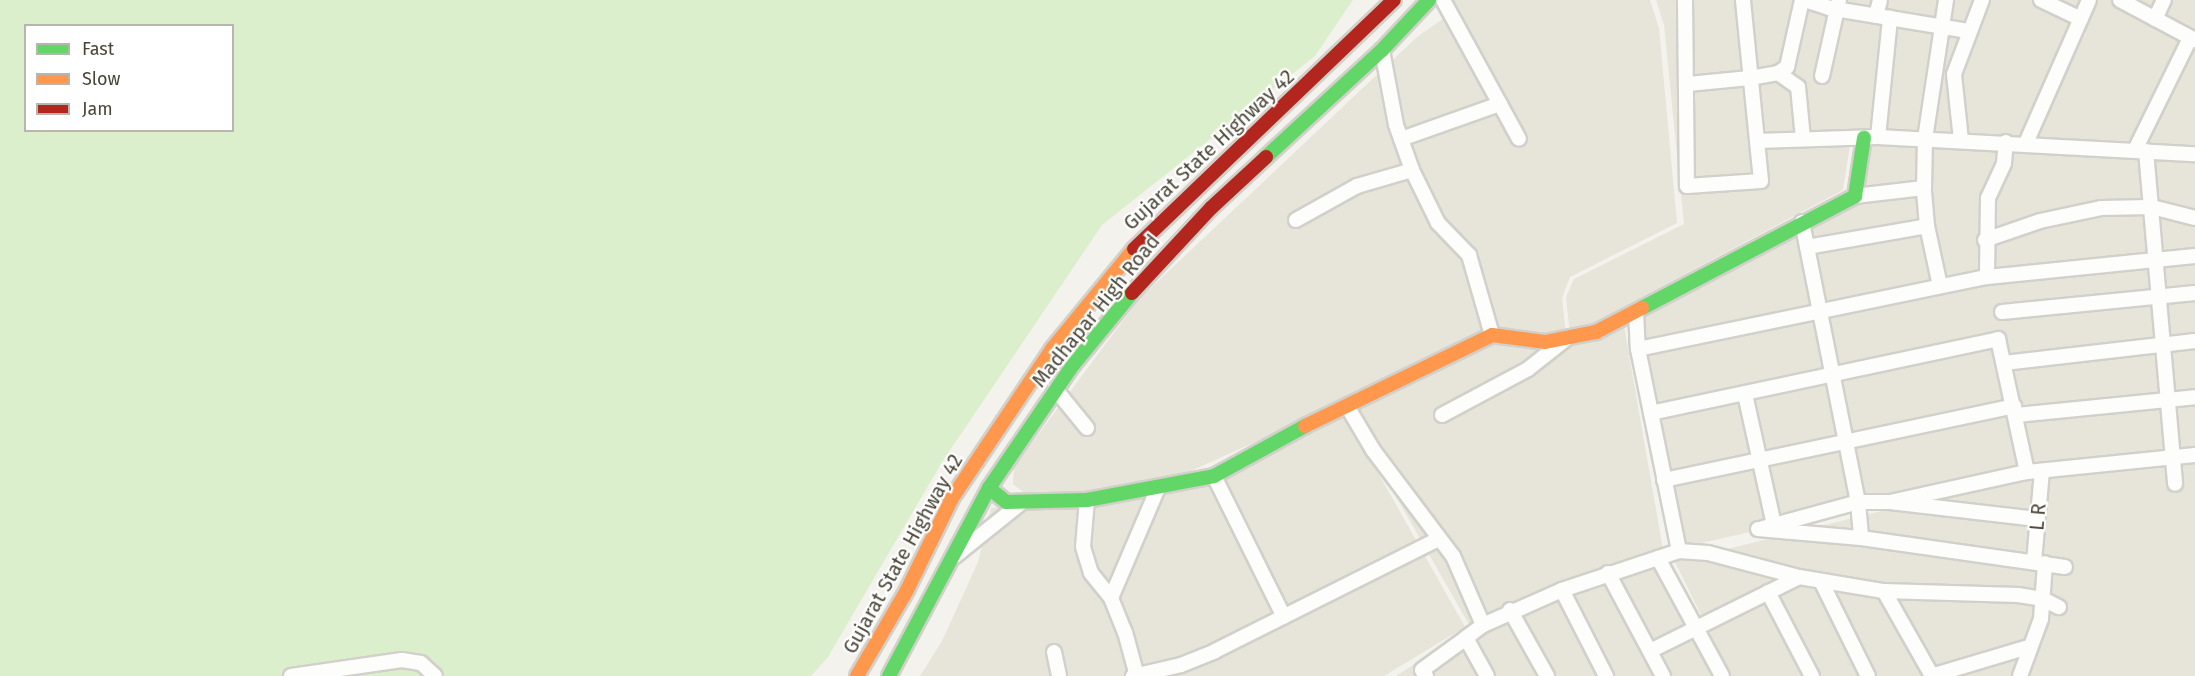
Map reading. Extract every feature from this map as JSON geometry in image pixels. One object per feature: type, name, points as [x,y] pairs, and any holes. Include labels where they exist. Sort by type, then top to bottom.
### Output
[{"type":"main road","name":"Gujarat State Highway 42","points":[[857,676],[907,590],[952,498],[1052,349],[1131,252],[1394,0]]},
{"type":"main road","name":"Madhapar High Road","points":[[889,676],[989,488],[1056,390],[1151,269],[1211,208],[1382,50],[1429,0]]},
{"type":"main road","points":[[989,488],[998,500],[1022,503],[1087,500],[1157,490],[1214,476],[1347,406],[1492,335],[1545,342],[1596,332],[1855,196],[1871,137]]},
{"type":"street","points":[[1443,0],[1519,139]]},
{"type":"street","points":[[1685,0],[1688,186],[1761,181],[1743,0]]},
{"type":"street","points":[[1688,84],[1778,73],[1791,59],[1803,0],[1838,5],[1883,17],[1968,31]]},
{"type":"street","points":[[1871,137],[1883,17],[1880,0]]},
{"type":"street","points":[[1940,286],[1927,226],[1924,188],[1926,139],[1940,26],[1946,0]]},
{"type":"street","points":[[1961,140],[1954,74],[1968,31],[1982,0]]},
{"type":"street","points":[[2041,0],[2081,19]]},
{"type":"street","points":[[2026,143],[2089,0]]},
{"type":"street","points":[[2120,0],[2192,39],[2141,151],[2152,207],[2175,484]]},
{"type":"street","points":[[2155,19],[2164,0]]},
{"type":"street","points":[[1822,75],[1838,5]]},
{"type":"street","points":[[1382,50],[1401,139],[1412,170],[1438,223],[1468,255],[1492,335]]},
{"type":"street","points":[[1778,73],[1798,87],[1803,139]]},
{"type":"street","points":[[1401,139],[1500,104]]},
{"type":"street","points":[[1757,141],[1871,137],[2026,143],[2195,154]]},
{"type":"street","points":[[1987,277],[1985,240],[1988,198],[2004,163],[2006,142]]},
{"type":"street","points":[[1296,220],[1357,186],[1412,170]]},
{"type":"street","points":[[1855,196],[1924,188]]},
{"type":"street","points":[[1985,240],[2072,213],[2152,207],[2195,218]]},
{"type":"street","points":[[1802,222],[1844,444],[1858,502],[1861,538]]},
{"type":"street","points":[[1807,247],[1927,226]]},
{"type":"street","points":[[1638,349],[1987,277],[2195,256]]},
{"type":"street","points":[[2002,312],[2195,292]]},
{"type":"street","points":[[1636,313],[1638,349],[1679,551]]},
{"type":"street","points":[[1442,415],[1528,369],[1566,339]]},
{"type":"street","points":[[1651,413],[1998,339],[2027,472]]},
{"type":"street","points":[[2004,363],[2195,340]]},
{"type":"street","points":[[1056,390],[1087,428]]},
{"type":"street","points":[[1745,394],[1774,525]]},
{"type":"street","points":[[1664,480],[2015,410],[2195,397]]},
{"type":"street","points":[[1347,406],[1373,450],[1453,556],[1484,625]]},
{"type":"street","points":[[1890,502],[2027,472],[2195,455]]},
{"type":"street","name":"L R","points":[[2020,676],[2028,647],[2041,619],[2043,599],[2037,519],[2042,471]]},
{"type":"street","points":[[1214,476],[1284,617]]},
{"type":"street","points":[[1110,598],[1157,490]]},
{"type":"street","points":[[1087,500],[1083,547],[1091,573],[1110,598],[1136,676],[1181,664],[1284,617],[1439,539]]},
{"type":"street","points":[[2037,519],[1890,502],[1858,502],[1758,529],[1861,538],[2066,567]]},
{"type":"street","points":[[951,559],[1022,503]]},
{"type":"street","points":[[1426,676],[1422,670],[1484,625],[1510,610],[1608,573],[1679,551],[1708,553],[1799,577],[1884,591],[2043,599],[2059,607]]},
{"type":"street","points":[[1658,558],[1722,676]]},
{"type":"street","points":[[1608,573],[1663,676]]},
{"type":"street","points":[[1650,651],[1799,577]]},
{"type":"street","points":[[1821,581],[1868,676]]},
{"type":"street","points":[[1562,590],[1606,676]]},
{"type":"street","points":[[1884,591],[1932,676],[2028,647]]},
{"type":"street","points":[[1768,592],[1812,676]]},
{"type":"street","points":[[1510,610],[1547,676]]},
{"type":"street","points":[[1466,638],[1487,676]]},
{"type":"street","points":[[1053,652],[1059,676]]},
{"type":"street","points":[[291,676],[402,660],[421,663],[435,676]]},
{"type":"shaded area","points":[[1454,0],[1650,0],[1659,28],[1677,223],[1570,277],[1562,298],[1566,334],[1485,328],[1340,404],[1164,483],[1121,490],[1027,495],[1013,484],[1014,467],[1139,299],[1417,37],[1444,18]]},
{"type":"shaded area","points":[[1656,0],[2195,0],[2195,153],[1851,139],[1843,190],[1570,335],[1566,297],[1574,279],[1684,224],[1664,25]]},
{"type":"shaded area","points":[[1855,142],[2142,155],[2170,455],[2024,470],[1670,550],[1625,313],[1847,196]]},
{"type":"shaded area","points":[[2151,157],[2195,161],[2195,452],[2178,454]]},
{"type":"shaded area","points":[[1622,314],[1665,561],[1725,676],[1396,676],[1471,628],[1345,407],[1486,332],[1568,341]]},
{"type":"shaded area","points":[[1342,409],[1465,627],[1384,676],[920,676],[942,641],[978,562],[991,508],[1148,494],[1247,458]]},
{"type":"shaded area","points":[[2195,459],[2195,676],[1731,676],[1675,562],[2027,475]]},
{"type":"green space","points":[[0,0],[1353,0],[1315,56],[1102,225],[942,462],[828,657],[811,676],[0,676]]},
{"type":"traffic: fast","points":[[1266,157],[1382,50],[1429,0]]},
{"type":"traffic: fast","points":[[1642,308],[1855,196],[1864,138]]},
{"type":"traffic: fast","points":[[889,676],[989,488],[1073,365],[1132,293]]},
{"type":"traffic: fast","points":[[989,488],[1006,502],[1087,500],[1214,476],[1305,426]]},
{"type":"traffic: slow","points":[[857,676],[907,590],[952,498],[1052,349],[1134,249]]},
{"type":"traffic: slow","points":[[1305,426],[1492,335],[1545,342],[1596,332],[1642,308]]},
{"type":"traffic: jam","points":[[1134,249],[1394,0]]},
{"type":"traffic: jam","points":[[1132,293],[1211,208],[1266,157]]}]
